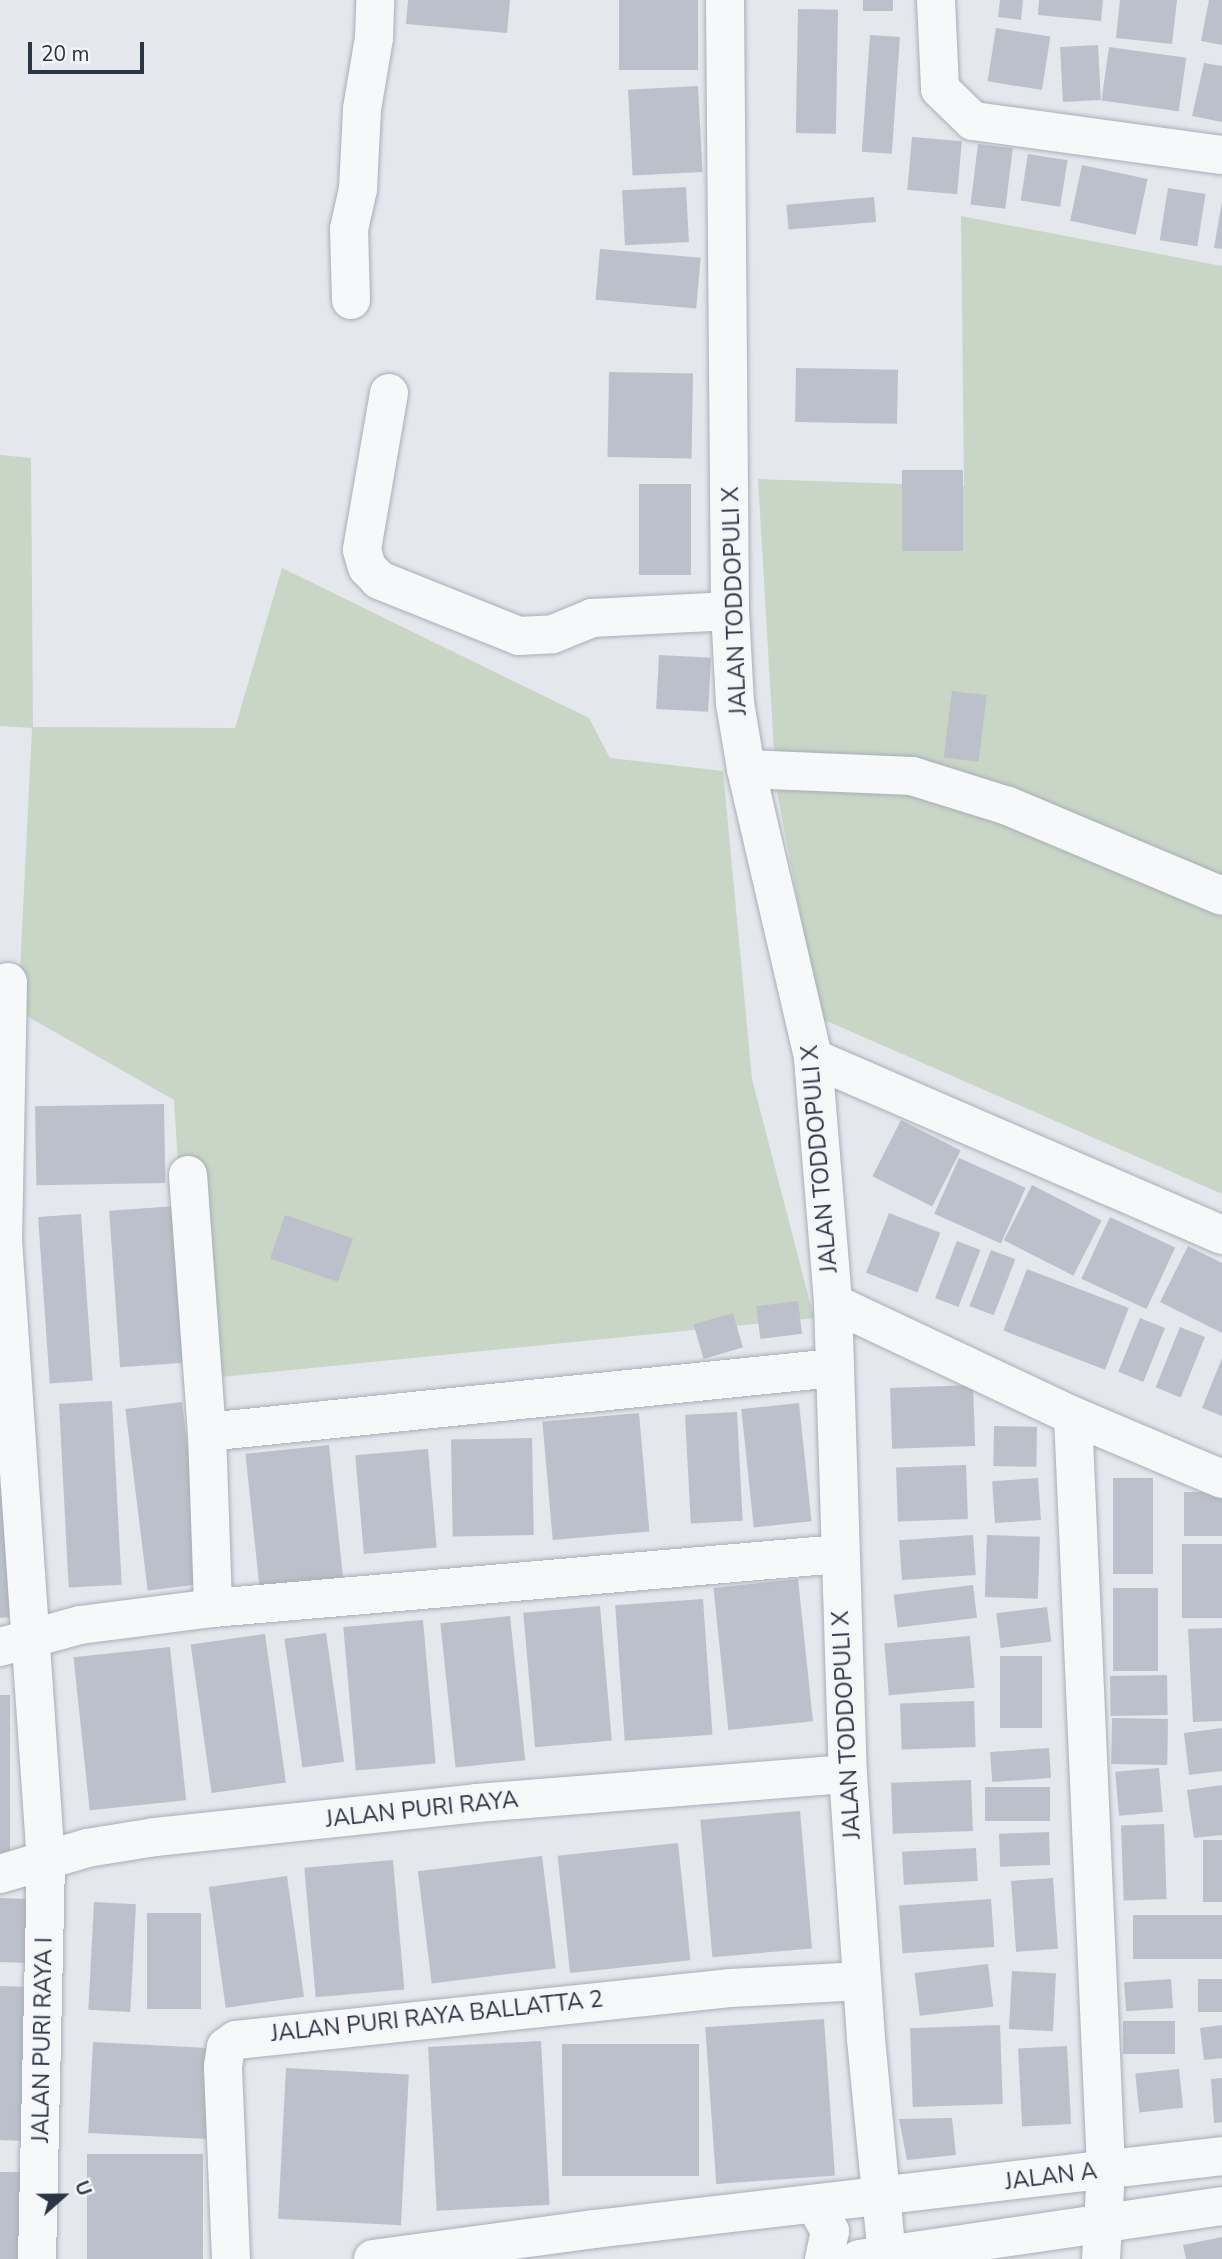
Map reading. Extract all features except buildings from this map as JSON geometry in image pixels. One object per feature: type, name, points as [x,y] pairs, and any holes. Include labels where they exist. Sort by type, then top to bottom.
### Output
[{"type":"street","points":[[351,300],[349,229],[358,189],[362,109],[374,37],[375,0]]},
{"type":"street","name":"JALAN TODDOPULI X","points":[[725,0],[730,611],[735,703],[746,769],[813,1058],[833,1303],[848,1774],[880,2199],[878,2259]]},
{"type":"street","points":[[936,0],[940,89],[973,121],[1222,155]]},
{"type":"street","points":[[389,393],[362,550],[367,567],[379,580],[519,636],[553,634],[592,618],[730,611]]},
{"type":"street","points":[[746,769],[912,776],[1008,806],[1222,896]]},
{"type":"street","name":"JALAN PURI RAYA I","points":[[8,982],[3,1038],[1,1240],[17,1644],[46,1863],[37,2259]]},
{"type":"street","points":[[813,1058],[1222,1235]]},
{"type":"street","points":[[188,1175],[207,1432],[213,1608]]},
{"type":"street","points":[[833,1303],[1073,1416],[1222,1479]]},
{"type":"street","points":[[207,1432],[834,1368]]},
{"type":"street","points":[[1073,1416],[1106,2170],[1100,2242]]},
{"type":"street","points":[[17,1644],[80,1625],[213,1608],[839,1554]]},
{"type":"street","name":"JALAN PURI RAYA","points":[[0,1874],[46,1863],[87,1848],[155,1837],[477,1803],[848,1774]]},
{"type":"street","name":"JALAN PURI RAYA BALLATTA 2","points":[[231,2259],[223,2066],[226,2047],[236,2040],[731,1988],[862,1981]]},
{"type":"street","name":"JALAN A","points":[[373,2259],[595,2229],[880,2199],[1222,2156]]},
{"type":"street","points":[[816,2206],[830,2231],[824,2259]]},
{"type":"street","points":[[878,2259],[1100,2242],[1222,2206]]},
{"type":"green space","points":[[961,216],[1222,266],[1222,1194],[820,1018],[776,786],[758,479],[964,486]]},
{"type":"green space","points":[[0,455],[31,458],[33,727],[235,728],[282,568],[589,718],[610,758],[723,771],[752,1079],[814,1318],[192,1380],[174,1100],[18,1011],[32,728],[0,726]]}]
